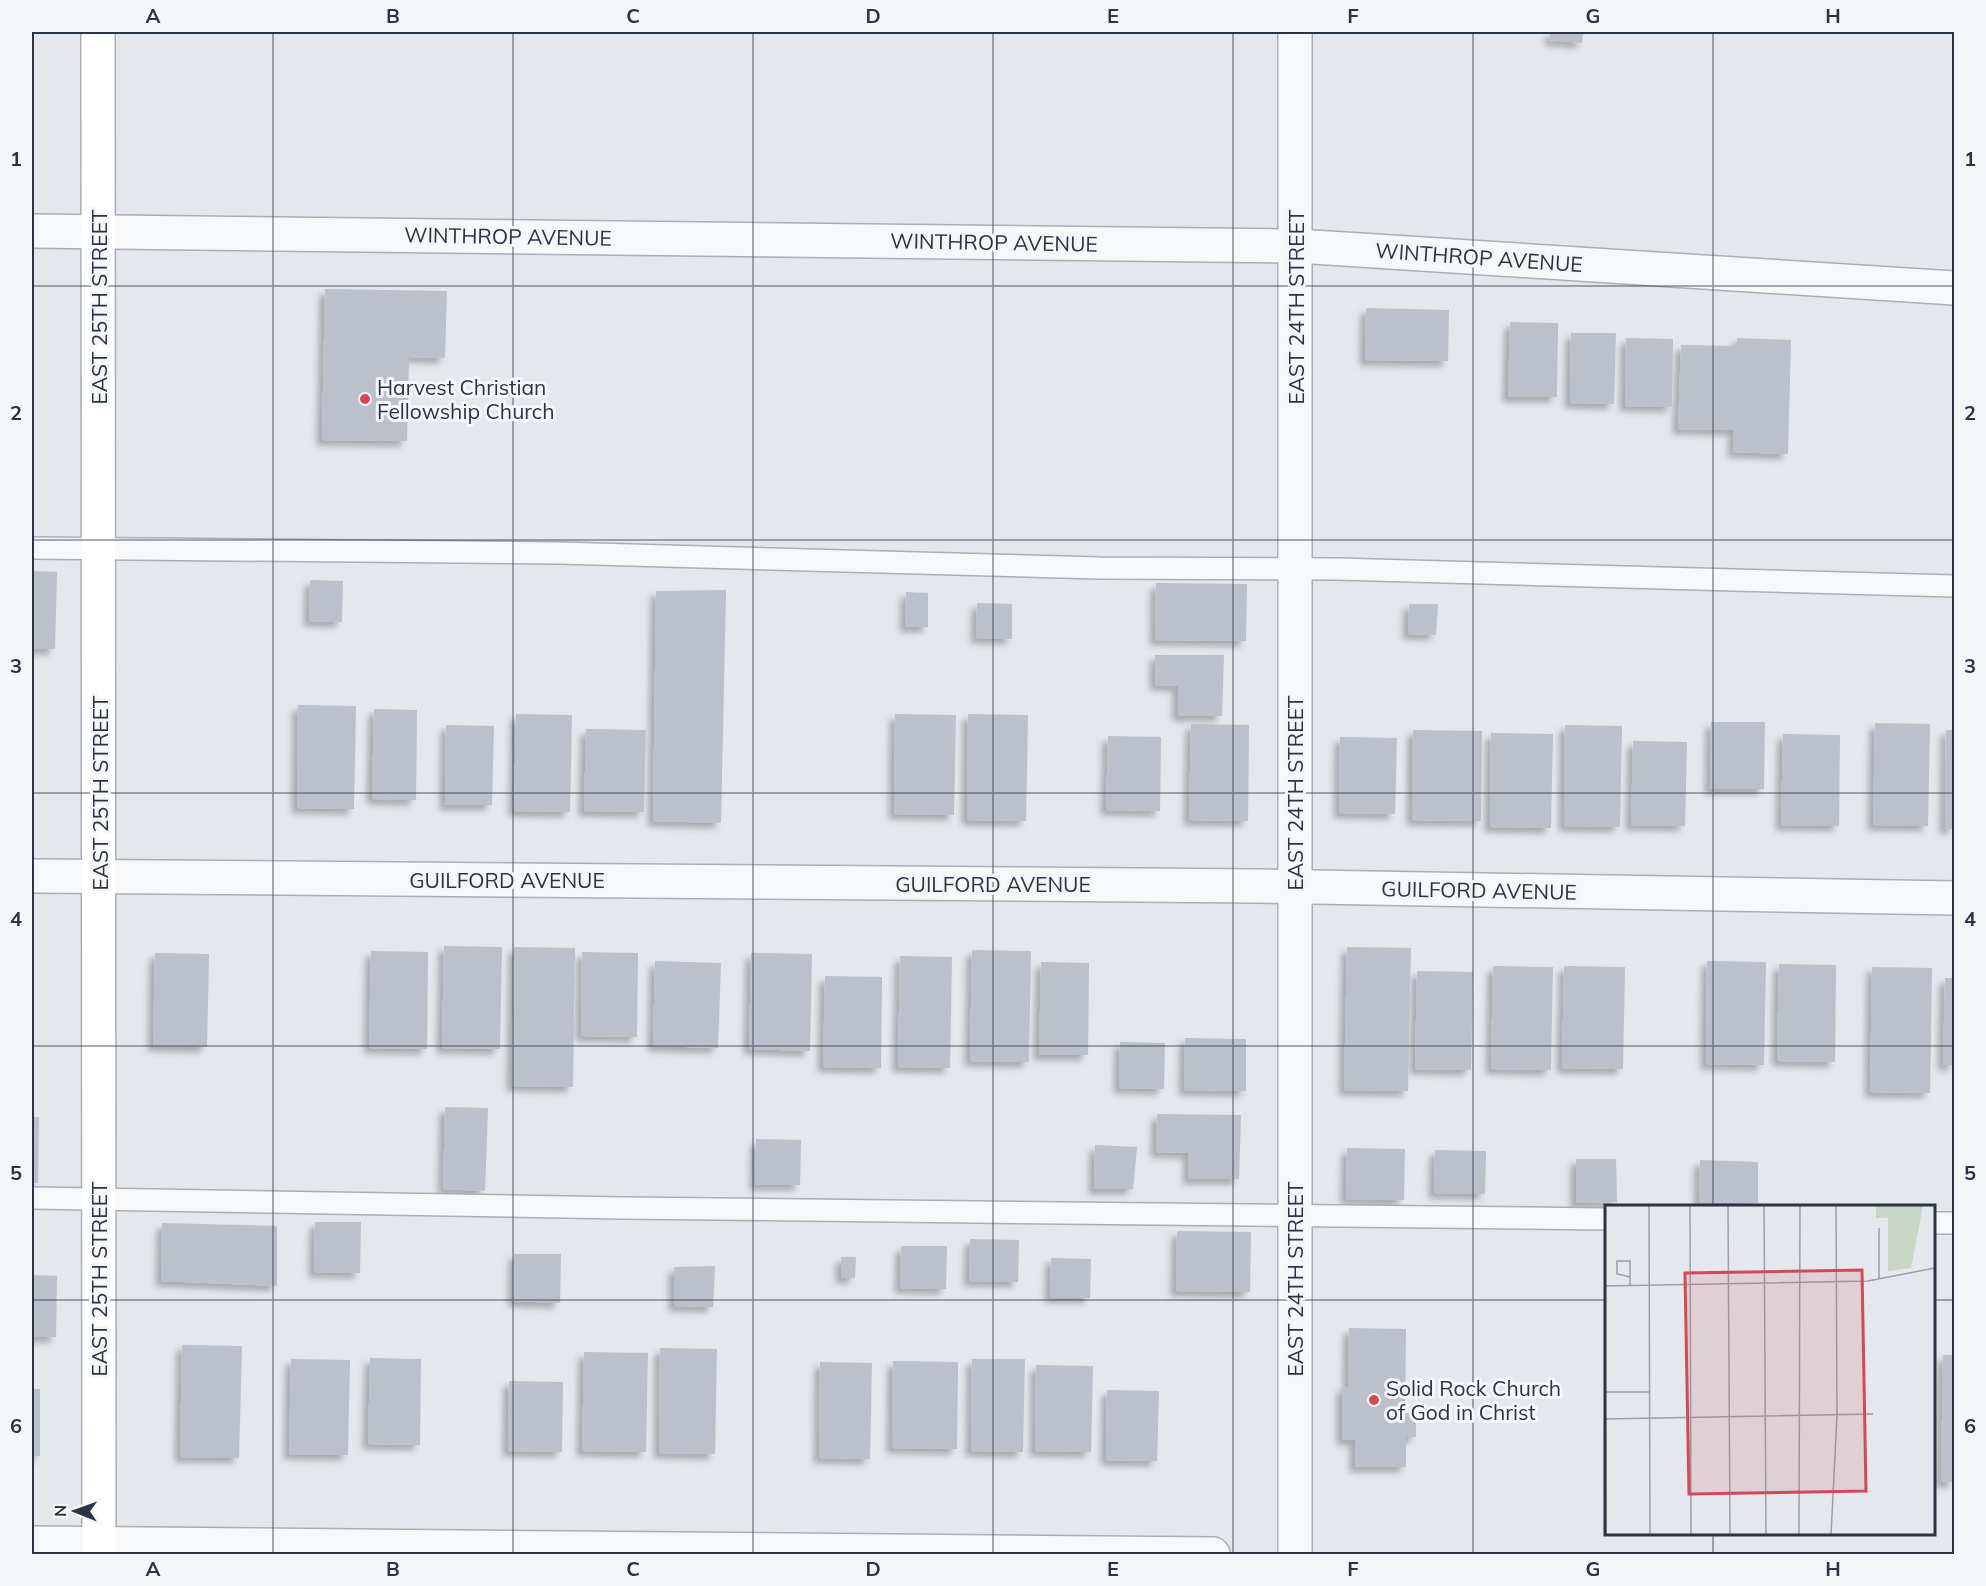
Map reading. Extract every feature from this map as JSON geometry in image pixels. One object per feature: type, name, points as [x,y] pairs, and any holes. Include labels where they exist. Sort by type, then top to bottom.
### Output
[{"type":"street","name":"EAST 25TH STREET","points":[[98,32],[99,1549]]},
{"type":"street","name":"EAST 24TH STREET","points":[[1295,32],[1295,1554]]},
{"type":"street","name":"WINTHROP AVENUE","points":[[32,231],[1296,246],[1954,288]]},
{"type":"street","name":"GUILFORD AVENUE","points":[[32,876],[1295,887],[1954,898]]},
{"type":"street","points":[[32,1543],[99,1549],[1213,1554]]},
{"type":"lane","points":[[32,548],[559,553],[1099,568],[1296,570],[1954,586]]},
{"type":"lane","points":[[32,1198],[1605,1219]]},
{"type":"lane","points":[[1935,1223],[1954,1223]]},
{"type":"building","points":[[1550,32],[1583,32],[1582,43],[1550,40]]},
{"type":"building","name":"Harvest Christian Fellowship Church","points":[[325,289],[447,291],[445,358],[409,357],[407,441],[322,440]]},
{"type":"building","points":[[1366,308],[1449,310],[1448,361],[1365,360]]},
{"type":"building","points":[[1510,322],[1558,323],[1557,397],[1508,397]]},
{"type":"building","points":[[1571,333],[1616,333],[1614,404],[1570,403]]},
{"type":"building","points":[[1626,338],[1673,339],[1672,407],[1625,406]]},
{"type":"building","points":[[1737,338],[1791,340],[1788,454],[1733,452],[1734,430],[1678,429],[1681,345],[1736,346]]},
{"type":"building","points":[[32,571],[57,572],[55,649],[32,649]]},
{"type":"building","points":[[310,580],[343,581],[342,622],[309,621]]},
{"type":"building","points":[[1156,583],[1247,584],[1246,641],[1155,640]]},
{"type":"building","points":[[726,590],[721,823],[653,821],[656,591]]},
{"type":"building","points":[[906,592],[928,593],[928,627],[905,627]]},
{"type":"building","points":[[977,603],[1012,604],[1012,639],[976,638]]},
{"type":"building","points":[[1409,604],[1438,604],[1436,635],[1408,634]]},
{"type":"building","points":[[1155,655],[1224,655],[1222,716],[1178,716],[1178,686],[1155,685]]},
{"type":"building","points":[[298,705],[356,706],[354,809],[297,808]]},
{"type":"building","points":[[374,709],[417,710],[416,800],[372,799]]},
{"type":"building","points":[[516,714],[572,715],[570,812],[514,811]]},
{"type":"building","points":[[895,714],[956,715],[954,815],[894,814]]},
{"type":"building","points":[[968,714],[1028,715],[1026,821],[967,820]]},
{"type":"building","points":[[1711,722],[1765,722],[1764,789],[1710,789]]},
{"type":"building","points":[[1875,723],[1930,724],[1928,826],[1873,825]]},
{"type":"building","points":[[1191,724],[1249,725],[1248,821],[1189,820]]},
{"type":"building","points":[[446,725],[494,726],[492,805],[445,805]]},
{"type":"building","points":[[1565,725],[1622,726],[1620,827],[1564,826]]},
{"type":"building","points":[[586,729],[646,730],[644,812],[584,811]]},
{"type":"building","points":[[1413,730],[1482,731],[1481,821],[1412,820]]},
{"type":"building","points":[[1946,730],[1954,730],[1954,829],[1945,829]]},
{"type":"building","points":[[1491,733],[1553,734],[1551,828],[1490,827]]},
{"type":"building","points":[[1783,734],[1840,735],[1839,826],[1781,825]]},
{"type":"building","points":[[1108,736],[1161,737],[1160,811],[1106,810]]},
{"type":"building","points":[[1340,737],[1397,738],[1395,814],[1339,813]]},
{"type":"building","points":[[1633,741],[1687,742],[1685,826],[1631,825]]},
{"type":"building","points":[[444,946],[502,947],[500,1049],[442,1048]]},
{"type":"building","points":[[514,947],[575,948],[573,1087],[512,1086]]},
{"type":"building","points":[[1347,947],[1411,948],[1408,1091],[1344,1090]]},
{"type":"building","points":[[972,950],[1031,951],[1029,1062],[970,1061]]},
{"type":"building","points":[[371,951],[428,952],[427,1049],[369,1048]]},
{"type":"building","points":[[582,952],[638,953],[637,1037],[581,1036]]},
{"type":"building","points":[[155,953],[209,954],[207,1047],[153,1046]]},
{"type":"building","points":[[751,953],[812,954],[810,1051],[749,1049]]},
{"type":"building","points":[[900,956],[952,957],[950,1068],[898,1067]]},
{"type":"building","points":[[655,961],[721,963],[718,1048],[653,1046]]},
{"type":"building","points":[[1707,961],[1766,962],[1764,1065],[1706,1064]]},
{"type":"building","points":[[1041,962],[1089,963],[1088,1055],[1039,1055]]},
{"type":"building","points":[[1779,964],[1836,965],[1835,1062],[1777,1061]]},
{"type":"building","points":[[1493,966],[1553,967],[1551,1070],[1491,1069]]},
{"type":"building","points":[[1564,966],[1625,967],[1623,1069],[1562,1068]]},
{"type":"building","points":[[1872,967],[1932,968],[1930,1093],[1870,1092]]},
{"type":"building","points":[[1417,971],[1473,972],[1471,1070],[1415,1069]]},
{"type":"building","points":[[825,976],[882,977],[881,1068],[823,1067]]},
{"type":"building","points":[[1945,978],[1954,978],[1954,1065],[1943,1065]]},
{"type":"building","points":[[1185,1038],[1246,1039],[1246,1091],[1184,1090]]},
{"type":"building","points":[[1120,1042],[1165,1043],[1164,1089],[1119,1088]]},
{"type":"building","points":[[445,1107],[488,1108],[485,1191],[443,1189]]},
{"type":"building","points":[[1157,1114],[1241,1115],[1239,1179],[1188,1179],[1189,1153],[1156,1152]]},
{"type":"building","points":[[32,1117],[39,1117],[38,1183],[32,1183]]},
{"type":"building","points":[[756,1139],[801,1140],[800,1185],[755,1185]]},
{"type":"building","points":[[1095,1145],[1137,1147],[1133,1189],[1094,1189]]},
{"type":"building","points":[[1347,1148],[1405,1149],[1404,1200],[1346,1199]]},
{"type":"building","points":[[1435,1150],[1486,1151],[1485,1194],[1434,1193]]},
{"type":"building","points":[[1576,1159],[1616,1159],[1617,1202],[1576,1203]]},
{"type":"building","points":[[1700,1160],[1758,1162],[1758,1203],[1699,1202]]},
{"type":"building","points":[[315,1222],[361,1222],[360,1273],[314,1272]]},
{"type":"building","points":[[162,1223],[277,1226],[277,1286],[161,1281]]},
{"type":"building","points":[[1177,1231],[1251,1232],[1250,1292],[1176,1291]]},
{"type":"building","points":[[970,1239],[1019,1240],[1018,1282],[969,1281]]},
{"type":"building","points":[[901,1246],[947,1246],[946,1289],[900,1288]]},
{"type":"building","points":[[514,1254],[561,1254],[560,1303],[513,1301]]},
{"type":"building","points":[[841,1257],[856,1257],[855,1278],[841,1278]]},
{"type":"building","points":[[1051,1258],[1091,1259],[1090,1298],[1050,1297]]},
{"type":"building","points":[[715,1266],[713,1307],[674,1306],[674,1267]]},
{"type":"building","points":[[32,1275],[57,1276],[56,1337],[32,1337]]},
{"type":"building","name":"Solid Rock Church of God in Christ","points":[[1349,1328],[1406,1329],[1405,1413],[1416,1414],[1416,1437],[1406,1437],[1406,1467],[1355,1467],[1355,1440],[1342,1440],[1342,1387],[1348,1387]]},
{"type":"building","points":[[182,1345],[242,1346],[239,1458],[180,1457]]},
{"type":"building","points":[[660,1348],[717,1349],[715,1454],[659,1453]]},
{"type":"building","points":[[584,1352],[648,1353],[646,1452],[582,1451]]},
{"type":"building","points":[[1943,1355],[1954,1355],[1954,1482],[1941,1482]]},
{"type":"building","points":[[370,1358],[421,1359],[420,1445],[368,1444]]},
{"type":"building","points":[[291,1359],[350,1360],[348,1455],[289,1454]]},
{"type":"building","points":[[972,1359],[1025,1359],[1023,1452],[971,1451]]},
{"type":"building","points":[[893,1361],[958,1362],[957,1449],[892,1448]]},
{"type":"building","points":[[820,1362],[872,1363],[870,1459],[819,1458]]},
{"type":"building","points":[[1036,1365],[1093,1366],[1091,1452],[1035,1451]]},
{"type":"building","points":[[509,1381],[563,1382],[562,1452],[508,1451]]},
{"type":"building","points":[[32,1389],[40,1389],[40,1456],[32,1456]]},
{"type":"building","points":[[1107,1390],[1159,1391],[1157,1461],[1106,1460]]},
{"type":"place","name":"Harvest Christian Fellowship Church","points":[[365,399]]},
{"type":"place","name":"Solid Rock Church of God in Christ","points":[[1374,1400]]}]
